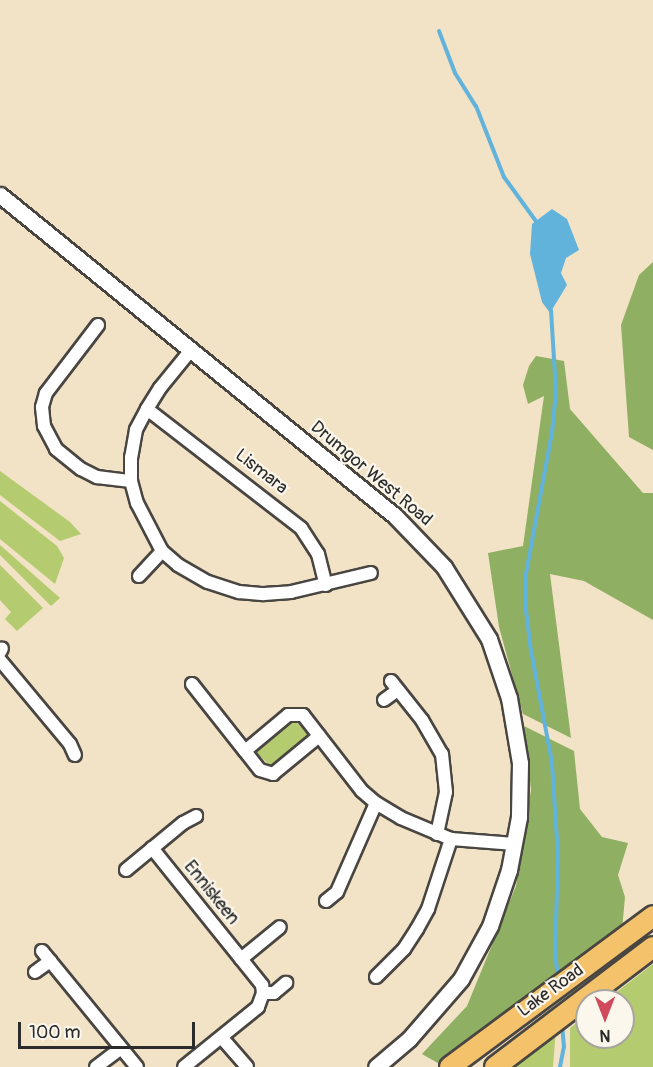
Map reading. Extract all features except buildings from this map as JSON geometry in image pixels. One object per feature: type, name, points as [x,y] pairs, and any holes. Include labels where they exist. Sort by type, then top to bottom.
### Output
[{"type":"highway","name":"Lake Road","points":[[450,1067],[653,916]]},
{"type":"highway","name":"Lake Road","points":[[495,1067],[653,947]]},
{"type":"street","name":"Drumgor West Road","points":[[0,195],[395,516],[444,567],[489,639],[509,698],[518,736],[520,792],[515,844],[501,899],[476,955],[445,1000],[393,1054],[376,1067]]},
{"type":"street","points":[[98,325],[46,393],[42,407],[44,426],[56,449],[76,466],[97,477],[131,481]]},
{"type":"street","points":[[191,350],[159,388],[147,409],[134,441],[131,481],[141,513],[162,551],[178,565],[208,582],[239,592],[264,594],[326,585],[371,573]]},
{"type":"street","name":"Lismara","points":[[147,409],[301,528],[318,554],[326,585]]},
{"type":"street","points":[[139,576],[162,551]]},
{"type":"street","points":[[1,653],[70,744],[75,755]]},
{"type":"street","points":[[192,684],[260,770],[273,774],[319,736]]},
{"type":"street","points":[[384,700],[395,685],[422,720],[442,754],[446,792],[437,834]]},
{"type":"street","points":[[245,751],[288,715],[303,715],[362,791],[376,803],[451,839],[515,844]]},
{"type":"street","points":[[326,901],[337,892],[376,803]]},
{"type":"street","points":[[126,870],[183,823],[196,816]]},
{"type":"street","points":[[376,977],[404,949],[428,909],[451,839]]},
{"type":"street","name":"Enniskeen","points":[[152,848],[262,985],[263,993]]},
{"type":"street","points":[[241,959],[280,927]]},
{"type":"street","points":[[35,972],[46,956],[137,1067]]},
{"type":"street","points":[[184,1067],[258,1007],[263,993],[274,993],[286,983]]},
{"type":"street","points":[[222,1038],[247,1067]]},
{"type":"street","points":[[96,1067],[121,1048]]},
{"type":"green space","points":[[653,262],[653,450],[629,437],[621,325],[639,275]]},
{"type":"green space","points":[[536,356],[564,361],[570,409],[643,493],[653,493],[653,620],[584,581],[550,574],[571,738],[523,714],[499,627],[488,553],[523,546],[544,396],[528,404],[523,385],[529,366]]},
{"type":"green space","points":[[0,471],[70,522],[81,534],[60,541],[0,495]]},
{"type":"green space","points":[[0,501],[57,546],[64,558],[55,584],[0,539]]},
{"type":"green space","points":[[0,545],[60,598],[51,606],[0,555]]},
{"type":"green space","points":[[0,565],[43,608],[17,631],[5,619],[11,612],[0,600]]},
{"type":"green space","points":[[292,719],[309,732],[309,738],[275,765],[270,766],[257,753],[257,748]]},
{"type":"green space","points":[[524,726],[574,751],[580,809],[602,837],[628,843],[618,875],[625,897],[622,930],[443,1066],[422,1054],[467,1006],[516,886],[531,790]]},
{"type":"green space","points":[[653,964],[653,1067],[570,1067],[570,1028],[575,1024],[575,1049],[635,1049],[635,989],[621,989]]},
{"type":"green space","points":[[556,1028],[553,1067],[512,1067]]},
{"type":"water","points":[[552,209],[567,219],[579,250],[566,258],[561,273],[567,285],[550,313],[542,302],[530,254],[532,224]]},
{"type":"waterway","points":[[439,31],[455,73],[476,106],[504,177],[538,224]]},
{"type":"waterway","points":[[551,310],[556,392],[552,432],[526,574],[526,610],[530,645],[552,763],[558,857],[555,953],[558,978]]},
{"type":"waterway","points":[[560,1067],[564,1047],[562,1025]]}]
